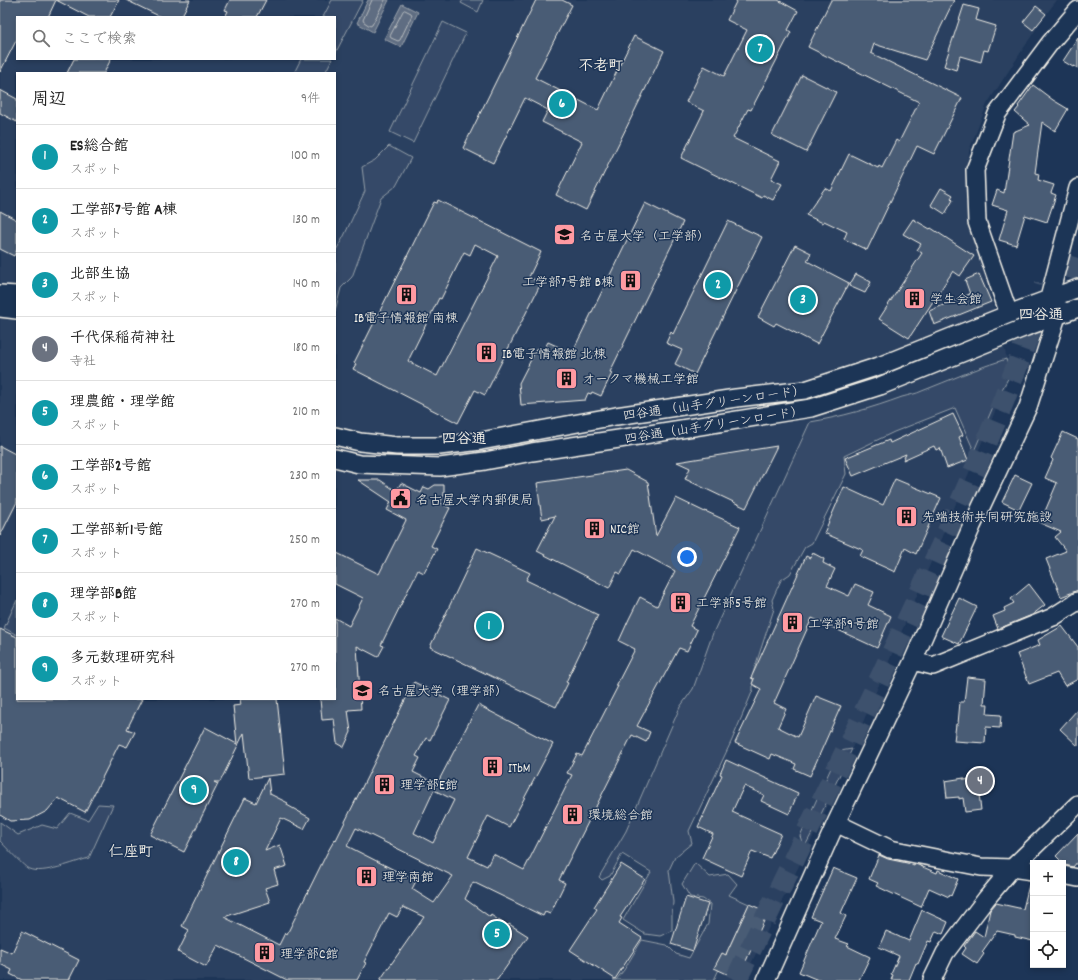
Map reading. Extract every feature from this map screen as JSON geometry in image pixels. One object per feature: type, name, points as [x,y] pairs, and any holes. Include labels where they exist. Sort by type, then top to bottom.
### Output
[{"type":"street","points":[[1009,314],[977,222],[975,170],[997,114],[1050,43],[1078,10]]},
{"type":"street","points":[[1057,316],[1049,298],[1078,188]]},
{"type":"street","name":"四谷通 （山手グリーンロード）","points":[[336,436],[360,442],[397,446],[439,446],[481,441],[616,416],[714,401],[805,390],[879,366],[1049,298],[1078,288]]},
{"type":"street","points":[[766,980],[836,823],[913,661],[972,526],[1028,407],[1057,316],[1078,291]]},
{"type":"street","points":[[0,294],[16,295]]},
{"type":"street","points":[[0,308],[16,310]]},
{"type":"street","name":"四谷通（山手グリーンロード）","points":[[336,458],[359,464],[440,466],[485,461],[532,452],[811,408],[880,386],[1026,327],[1078,308]]},
{"type":"street","points":[[913,661],[933,666],[1053,617],[1078,601]]},
{"type":"street","points":[[932,980],[946,953],[986,899],[1012,868],[1078,804]]},
{"type":"street","points":[[836,823],[890,848],[981,867],[1012,868],[1030,871]]},
{"type":"street","points":[[1066,876],[1078,878]]},
{"type":"shaded area","points":[[0,0],[1057,0],[1044,17],[987,104],[969,151],[966,201],[1011,374],[821,821],[743,980],[0,980]]},
{"type":"shaded area","points":[[332,0],[363,0],[336,52],[336,16],[324,16]]},
{"type":"shaded area","points":[[463,0],[483,0],[478,12],[461,3]]},
{"type":"shaded area","points":[[443,22],[466,33],[413,143],[390,132]]},
{"type":"shaded area","points":[[300,60],[332,60],[326,72],[294,72]]},
{"type":"shaded area","points":[[389,146],[411,158],[396,186],[381,198],[352,277],[341,288],[336,307],[336,250],[365,191],[362,167],[375,160]]},
{"type":"shaded area","points":[[1006,359],[1010,375],[996,400],[974,451],[955,408],[894,432],[844,456],[846,474],[812,543],[805,547],[790,574],[781,580],[772,600],[774,609],[753,673],[753,690],[732,740],[689,831],[692,843],[675,857],[669,870],[673,902],[672,931],[660,936],[645,934],[623,920],[651,872],[622,854],[610,876],[602,880],[599,877],[626,831],[680,707],[693,689],[713,633],[810,422],[856,412],[917,393]]},
{"type":"shaded area","points":[[16,602],[16,634],[4,628]]},
{"type":"shaded area","points":[[852,749],[804,848],[800,836],[836,757],[840,751]]},
{"type":"shaded area","points":[[98,804],[113,805],[89,858],[50,869],[29,869],[0,841],[0,822],[18,835],[42,825],[57,829],[70,813],[88,820]]},
{"type":"shaded area","points":[[695,863],[710,877],[728,874],[737,884],[729,895],[749,904],[714,980],[616,980],[624,970],[642,940],[667,945],[676,954],[689,958],[708,924],[710,904],[703,899],[690,897],[682,884]]},
{"type":"water","points":[[368,0],[389,0],[373,32],[357,23]]},
{"type":"water","points":[[402,4],[418,12],[401,47],[384,39]]},
{"type":"building","points":[[0,0],[56,0],[48,16],[16,16],[16,41],[0,72]]},
{"type":"building","points":[[56,0],[119,0],[111,16],[87,16]]},
{"type":"building","points":[[126,0],[190,0],[182,16],[159,16]]},
{"type":"building","points":[[230,0],[266,0],[258,16],[226,16],[228,11],[225,10]]},
{"type":"building","points":[[536,0],[562,0],[572,5],[535,78],[598,110],[634,36],[664,51],[586,210],[556,195],[582,142],[542,122],[548,110],[525,98],[493,163],[463,148]]},
{"type":"building","points":[[737,0],[778,0],[798,11],[788,30],[791,32],[751,110],[748,109],[733,138],[780,161],[771,179],[782,184],[773,200],[763,195],[762,198],[681,158],[704,111],[686,102],[704,66],[724,76],[747,30],[727,20]]},
{"type":"building","points":[[831,0],[954,0],[925,60],[874,44],[871,53],[962,98],[934,154],[917,146],[867,250],[844,239],[847,232],[824,221],[823,223],[806,215],[825,188],[831,191],[849,154],[878,168],[879,166],[882,168],[896,140],[899,142],[919,102],[808,47]]},
{"type":"building","points":[[964,5],[979,9],[976,20],[996,26],[988,51],[984,50],[981,62],[960,56],[956,70],[944,66]]},
{"type":"building","points":[[1036,6],[1046,14],[1033,30],[1023,22]]},
{"type":"building","points":[[1078,38],[1078,68],[1073,67],[1063,61]]},
{"type":"building","points":[[74,60],[110,60],[104,72],[68,72]]},
{"type":"building","points":[[802,75],[836,92],[806,152],[772,135]]},
{"type":"building","points":[[1033,85],[1068,109],[1055,131],[1042,122],[1035,173],[1039,174],[1038,180],[1054,185],[1051,193],[1056,195],[1047,222],[1025,215],[1016,245],[999,240],[1008,210],[992,205],[997,190],[1004,193],[1013,132],[1030,125],[1015,112]]},
{"type":"building","points":[[0,90],[16,98],[16,121],[0,113]]},
{"type":"building","points":[[941,188],[953,195],[951,198],[953,200],[945,214],[931,205]]},
{"type":"building","points":[[438,200],[541,252],[529,277],[541,283],[485,395],[475,390],[458,423],[353,369],[356,364],[354,363],[434,202],[437,203]],"holes":[[[475,244],[498,256],[437,376],[408,361],[439,298],[441,299],[464,252],[470,255]]]},
{"type":"building","name":"工学部7号館 B棟","points":[[645,203],[683,222],[610,372],[612,373],[601,396],[592,392],[591,394],[588,393],[585,400],[521,405],[519,383],[537,348],[543,351],[548,342],[572,353]]},
{"type":"building","points":[[0,211],[16,219],[16,251],[14,256],[0,249]]},
{"type":"building","name":"学生会館","points":[[913,219],[930,229],[931,228],[974,256],[960,276],[953,271],[909,338],[879,319],[922,253],[917,250],[921,244],[903,234]]},
{"type":"building","points":[[728,221],[762,237],[695,374],[675,364],[682,350],[666,343],[671,332],[673,334]]},
{"type":"building","points":[[795,245],[811,253],[807,261],[849,283],[817,344],[776,323],[774,326],[758,317]]},
{"type":"building","points":[[856,274],[871,282],[865,293],[849,286]]},
{"type":"building","points":[[979,274],[991,302],[934,325],[929,311],[970,294],[965,280]]},
{"type":"building","points":[[953,414],[963,435],[959,437],[968,460],[947,468],[940,448],[936,450],[934,446],[903,460],[906,454],[853,476],[845,458],[889,440],[890,443]]},
{"type":"building","points":[[1063,432],[1078,439],[1078,590],[1061,597],[1046,559],[1066,551],[1055,537],[1061,532],[1040,523],[1057,483],[1045,478],[1053,460],[1051,458]]},
{"type":"building","points":[[0,446],[16,454],[16,504],[0,536]]},
{"type":"building","points":[[777,446],[746,508],[685,479],[690,468],[677,462]]},
{"type":"building","points":[[626,470],[648,482],[656,536],[676,498],[740,527],[690,626],[697,630],[687,651],[679,648],[637,726],[650,732],[646,742],[632,735],[559,880],[565,883],[550,914],[545,912],[543,916],[473,882],[465,899],[490,917],[491,915],[507,926],[509,924],[528,936],[497,980],[380,980],[424,917],[403,907],[397,917],[389,913],[364,962],[366,963],[357,980],[287,980],[218,945],[206,967],[178,952],[189,930],[182,926],[245,798],[256,803],[268,778],[270,794],[288,803],[287,805],[310,818],[304,829],[281,818],[265,851],[280,845],[287,866],[274,870],[278,884],[265,888],[270,902],[224,917],[279,945],[285,933],[287,934],[327,853],[335,839],[336,840],[414,682],[450,700],[430,740],[426,738],[416,756],[420,758],[413,772],[437,784],[478,705],[553,744],[509,827],[488,816],[468,857],[487,866],[493,854],[524,870],[572,775],[567,773],[577,754],[582,756],[635,649],[619,641],[640,597],[657,606],[675,571],[634,549],[621,574],[617,572],[609,588],[537,551],[555,516],[542,519],[537,483]],"holes":[[[434,790],[454,800],[433,843],[414,833]],[[356,828],[453,876],[434,903],[412,889],[416,881],[347,846]]]},
{"type":"building","points":[[1015,475],[1032,483],[1019,510],[1002,502]]},
{"type":"building","name":"先端技術共同研究施設","points":[[895,479],[941,498],[916,554],[905,548],[895,572],[860,556],[863,550],[824,533],[844,487],[883,505]]},
{"type":"building","points":[[358,480],[380,480],[396,491],[401,483],[421,493],[424,487],[429,489],[435,485],[444,485],[444,495],[440,503],[450,508],[431,546],[437,549],[424,573],[418,570],[381,645],[384,646],[378,657],[357,646],[361,709],[348,710],[351,732],[344,747],[337,743],[334,719],[322,720],[320,700],[336,700],[336,619],[349,626],[363,598],[336,584],[336,552],[379,574],[406,520],[387,510],[391,502]]},
{"type":"building","points":[[477,548],[530,573],[526,580],[598,615],[566,682],[568,683],[556,707],[430,647]]},
{"type":"building","points":[[813,553],[824,559],[823,563],[835,569],[827,586],[849,596],[855,584],[874,592],[868,605],[891,616],[877,648],[812,618],[774,703],[786,709],[778,727],[798,737],[816,696],[841,706],[810,776],[794,769],[796,764],[772,754],[770,759],[735,743],[761,689],[752,684],[754,679],[751,678],[806,556],[810,558]]},
{"type":"building","points":[[1029,584],[1045,605],[1032,615],[998,629],[993,616],[1005,611],[1004,608],[1014,603],[1011,599]]},
{"type":"building","points":[[959,598],[977,607],[959,644],[941,636]]},
{"type":"building","points":[[1062,626],[1078,647],[1078,679],[1065,686],[1057,673],[1029,684],[1017,654],[1040,645],[1038,640]]},
{"type":"building","points":[[0,629],[16,637],[16,700],[142,700],[127,729],[135,732],[127,747],[119,744],[85,812],[58,798],[47,811],[30,820],[10,821],[0,815]]},
{"type":"building","points":[[967,677],[986,679],[984,704],[988,704],[987,714],[1001,715],[1000,728],[986,727],[985,743],[954,741],[956,724],[958,724],[960,702],[964,702]]},
{"type":"building","points":[[240,700],[277,700],[285,774],[249,778],[244,733],[220,782],[214,782],[218,784],[184,852],[150,835],[205,727],[237,744],[233,706],[241,705]]},
{"type":"building","points":[[1078,709],[1078,746],[1060,729]]},
{"type":"building","points":[[726,760],[798,793],[789,814],[761,801],[764,795],[744,786],[732,812],[781,834],[770,858],[752,851],[741,876],[702,858],[713,834],[698,827],[722,775],[720,774]]},
{"type":"building","points":[[964,778],[964,780],[981,778],[984,793],[979,794],[981,810],[965,812],[963,798],[947,798],[945,781]]},
{"type":"building","points":[[1078,833],[1078,861],[1073,867],[1066,865],[1066,860],[1060,860],[1056,856]]},
{"type":"building","points":[[879,855],[914,866],[915,864],[937,873],[938,870],[958,879],[951,896],[950,895],[949,897],[929,888],[921,907],[876,886],[878,883],[869,879]]},
{"type":"building","points":[[621,864],[645,879],[620,917],[622,918],[619,923],[642,938],[615,979],[570,950],[597,909],[594,907]]},
{"type":"building","points":[[833,868],[857,878],[841,913],[846,916],[835,939],[849,944],[847,946],[870,957],[859,980],[818,980],[799,972],[821,921],[811,917]]},
{"type":"building","points":[[1030,885],[1030,940],[997,931],[982,952],[984,954],[977,964],[962,954],[966,948],[964,946],[975,931],[984,937],[990,910],[996,903],[1023,909]]},
{"type":"building","points":[[686,897],[708,904],[693,951],[671,944]]},
{"type":"building","points":[[749,904],[768,912],[738,979],[714,968],[722,953],[726,955]]},
{"type":"building","points":[[922,910],[948,922],[943,934],[936,931],[931,942],[928,941],[909,980],[891,980],[893,975],[891,974],[899,956],[879,947],[886,931],[909,941]]},
{"type":"building","points":[[22,931],[79,960],[69,980],[22,980],[10,974],[12,970],[0,964],[0,948],[12,953]]},
{"type":"tunnel","points":[[1060,310],[1078,254]]},
{"type":"tunnel","points":[[736,980],[871,698],[951,525],[1001,407],[1045,285]]},
{"type":"place","name":"工学部新1号館","points":[[760,49]]},
{"type":"place","name":"工学部2号館","points":[[562,104]]},
{"type":"place","name":"名古屋大学（工学部）","points":[[564,235]]},
{"type":"place","name":"工学部7号館 B棟","points":[[630,281]]},
{"type":"place","name":"工学部7号館 A棟","points":[[718,285]]},
{"type":"place","name":"IB電子情報館 南棟","points":[[406,295]]},
{"type":"place","name":"学生会館","points":[[914,298]]},
{"type":"place","name":"北部生協","points":[[803,300]]},
{"type":"place","name":"IB電子情報館 北棟","points":[[487,353]]},
{"type":"place","name":"オークマ機械工学館","points":[[566,378]]},
{"type":"place","name":"名古屋大学内郵便局","points":[[400,499]]},
{"type":"place","name":"先端技術共同研究施設","points":[[906,516]]},
{"type":"place","name":"NIC館","points":[[595,528]]},
{"type":"place","name":"工学部5号館","points":[[681,602]]},
{"type":"place","name":"工学部9号館","points":[[793,623]]},
{"type":"place","name":"ES総合館","points":[[489,626]]},
{"type":"place","name":"名古屋大学（理学部）","points":[[362,690]]},
{"type":"place","name":"ITbM","points":[[493,767]]},
{"type":"place","name":"千代保稲荷神社","points":[[980,781]]},
{"type":"place","name":"理学部E館","points":[[385,784]]},
{"type":"place","name":"多元数理研究科","points":[[194,790]]},
{"type":"place","name":"環境総合館","points":[[573,814]]},
{"type":"place","name":"理学部B館","points":[[236,862]]},
{"type":"place","name":"理学南館","points":[[367,876]]},
{"type":"place","name":"理農館・理学館","points":[[497,934]]},
{"type":"place","name":"理学部C館","points":[[265,953]]},
{"type":"district","name":"不老町","points":[[601,65]]},
{"type":"district","name":"四谷通","points":[[1041,314]]},
{"type":"district","name":"四谷通","points":[[464,438]]},
{"type":"district","name":"仁座町","points":[[131,851]]}]
